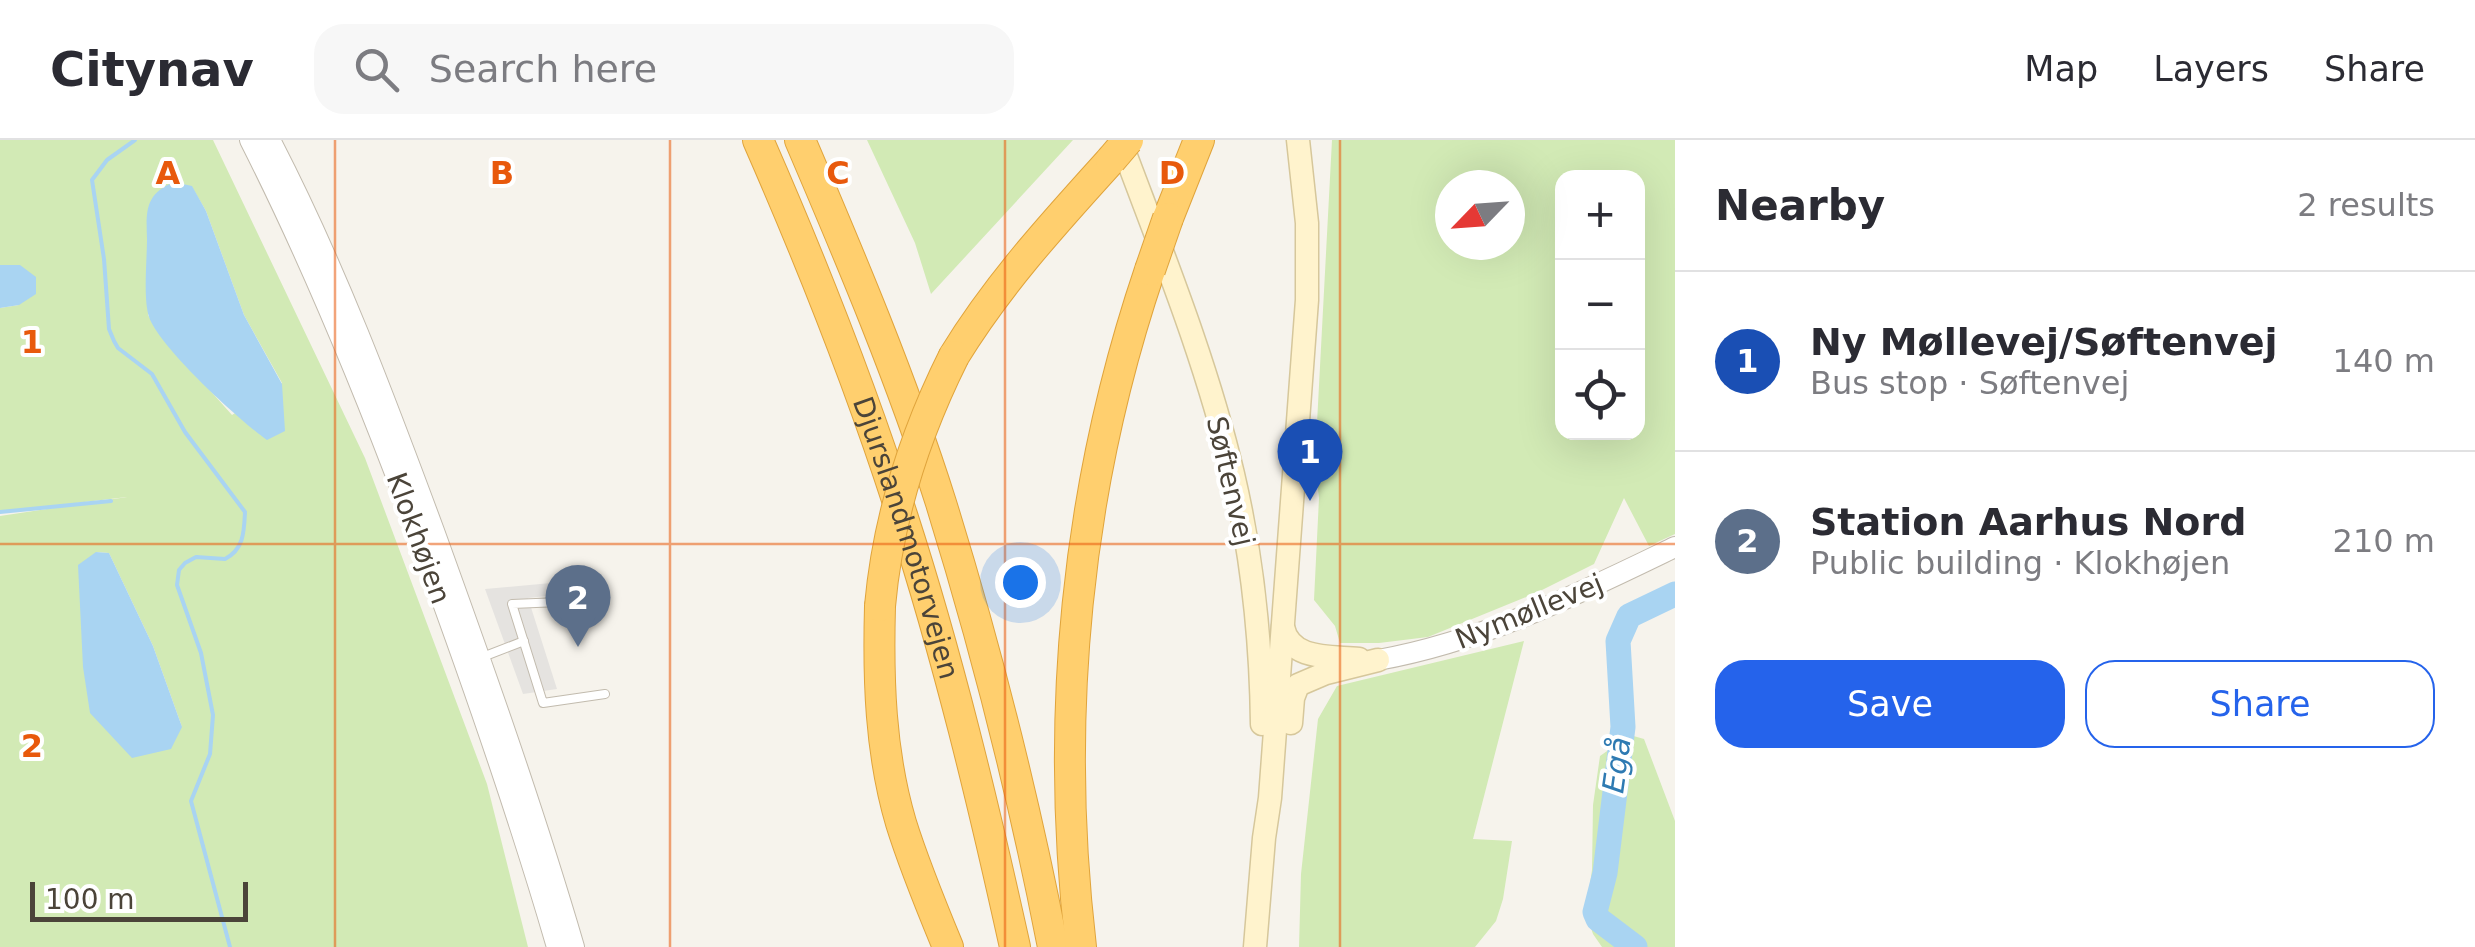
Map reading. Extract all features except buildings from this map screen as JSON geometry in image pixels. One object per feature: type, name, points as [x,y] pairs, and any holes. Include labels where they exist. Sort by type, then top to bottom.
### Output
[{"type":"highway","name":"Djurslandmotorvejen","points":[[758,140],[857,383],[903,518],[978,780],[1015,947]]},
{"type":"highway","name":"Djurslandmotorvejen","points":[[800,140],[899,386],[940,500],[1006,742],[1053,947]]},
{"type":"highway","points":[[1081,947],[1070,801],[1071,673],[1089,511],[1131,326],[1200,140]]},
{"type":"highway","points":[[948,947],[900,819],[882,726],[878,674],[880,606],[884,563],[898,497],[918,435],[954,356],[980,313],[1119,147]]},
{"type":"main road","name":"Søftenvej","points":[[1255,947],[1270,798],[1308,272],[1298,140]]},
{"type":"main road","name":"Søftenvej","points":[[1119,147],[1183,308],[1233,475],[1258,634],[1264,838]]},
{"type":"main road","points":[[1282,627],[1288,643],[1303,652],[1378,660]]},
{"type":"main road","points":[[1264,838],[1286,772],[1293,698],[1298,685],[1378,660]]},
{"type":"street","name":"Klokhøjen","points":[[250,140],[313,268],[382,435],[470,674],[558,947]]},
{"type":"street","name":"Klokhøjen","points":[[270,140],[326,260],[397,430],[480,658],[574,947]]},
{"type":"street","name":"Nymøllevej","points":[[1378,660],[1427,651],[1505,626],[1675,547]]},
{"type":"lane","points":[[584,602],[512,604],[543,703],[606,694]]},
{"type":"lane","points":[[480,658],[524,641]]},
{"type":"green space","points":[[0,140],[213,140],[365,458],[487,784],[528,947],[0,947],[0,516],[127,497],[0,512],[0,308],[19,305],[20,265],[0,265]],"holes":[[[174,182],[192,187],[206,211],[244,315],[282,383],[232,415],[158,332],[148,315]],[[96,552],[109,553],[153,646],[182,727]]]},
{"type":"green space","points":[[867,140],[1073,140],[931,294],[915,243]]},
{"type":"green space","points":[[1332,140],[1675,140],[1675,534],[1649,546],[1624,498],[1594,564],[1536,593],[1428,637],[1340,643],[1335,626],[1314,600],[1319,498],[1315,461]]},
{"type":"green space","points":[[1524,641],[1473,839],[1512,841],[1496,921],[1475,947],[1299,947],[1301,874],[1318,719],[1337,686]]},
{"type":"green space","points":[[1630,735],[1644,739],[1675,821],[1675,947],[1602,947],[1586,913],[1600,756]]},
{"type":"shaded area","points":[[551,583],[556,595],[528,598],[557,689],[523,694],[485,589]]},
{"type":"water","points":[[174,182],[192,186],[206,211],[244,315],[282,384],[285,431],[267,440],[184,364],[149,317],[147,212],[157,192]]},
{"type":"water","points":[[0,265],[20,265],[36,277],[36,294],[19,305],[0,308]]},
{"type":"water","points":[[96,552],[109,553],[153,646],[182,727],[171,749],[132,758],[90,713],[83,667],[78,565]]},
{"type":"waterway","points":[[135,140],[107,160],[92,180],[109,329],[118,348],[152,374],[185,432],[245,512],[236,550],[225,559],[196,557],[185,563],[179,570],[177,585],[201,653],[213,715],[210,754],[191,801],[230,947]]},
{"type":"waterway","points":[[0,512],[111,501]]},
{"type":"waterway","name":"Egå","points":[[1635,947],[1598,919],[1595,912],[1605,873],[1623,727],[1618,641],[1629,616],[1675,594]]},
{"type":"place","name":"Ny Møllevej/Søftenvej","points":[[1310,501]]},
{"type":"place","name":"Station Aarhus Nord","points":[[578,647]]}]
